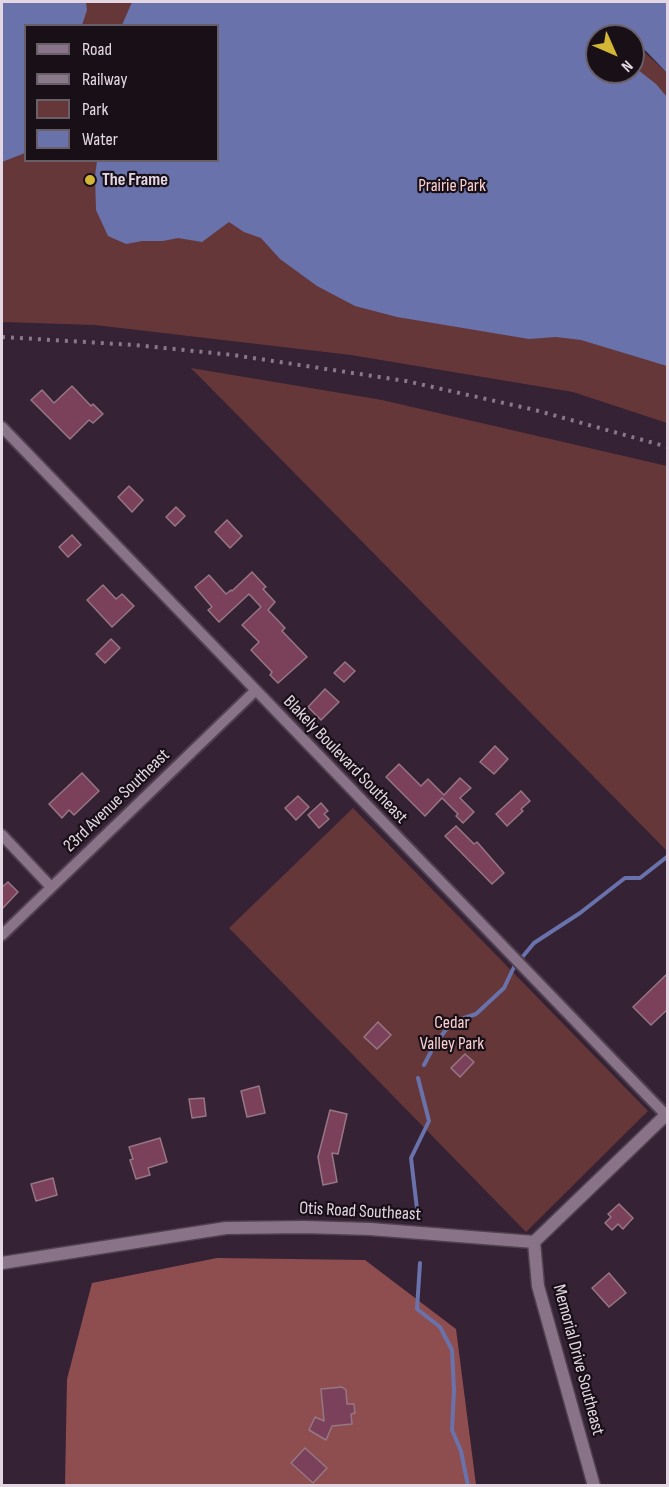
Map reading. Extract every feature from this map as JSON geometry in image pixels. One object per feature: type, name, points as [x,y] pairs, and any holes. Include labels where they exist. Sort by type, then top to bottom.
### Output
[{"type":"street","name":"Blakely Boulevard Southeast","points":[[2,427],[255,691],[667,1114]]},
{"type":"street","name":"23rd Avenue Southeast","points":[[2,935],[255,691]]},
{"type":"street","points":[[2,834],[51,887]]},
{"type":"street","points":[[534,1242],[667,1114]]},
{"type":"street","name":"Otis Road Southeast","points":[[2,1263],[226,1228],[370,1229],[534,1242]]},
{"type":"street","name":"Memorial Drive Southeast","points":[[534,1242],[538,1286],[594,1485]]},
{"type":"green space","name":"Prairie Park","points":[[2,2],[564,2],[585,24],[585,84],[645,84],[645,53],[667,73],[667,423],[573,392],[351,355],[95,325],[2,322]]},
{"type":"green space","points":[[191,368],[382,400],[667,466],[667,851]]},
{"type":"green space","name":"Cedar Valley Park","points":[[353,808],[648,1111],[526,1232],[229,928]]},
{"type":"shaded area","points":[[217,1258],[365,1260],[456,1329],[476,1485],[65,1486],[67,1379],[92,1283]]},
{"type":"water","points":[[2,2],[86,2],[87,10],[82,24],[24,24],[24,153],[2,162]]},
{"type":"water","name":"Prairie Park","points":[[132,2],[667,2],[667,73],[645,50],[645,24],[585,24],[585,84],[645,84],[645,75],[667,97],[667,366],[581,340],[556,337],[529,339],[397,317],[355,306],[317,286],[280,259],[261,238],[244,232],[229,222],[202,242],[178,238],[126,244],[108,236],[96,210],[97,162],[219,162],[219,24],[122,24]]},
{"type":"building","points":[[72,386],[91,406],[93,404],[103,414],[93,423],[89,420],[70,439],[31,400],[42,390],[54,403]]},
{"type":"building","points":[[129,486],[143,500],[132,512],[118,497]]},
{"type":"building","points":[[176,507],[185,516],[175,526],[166,517]]},
{"type":"building","points":[[227,520],[242,536],[230,548],[215,532]]},
{"type":"building","points":[[72,535],[81,545],[68,557],[59,547]]},
{"type":"building","points":[[252,572],[266,587],[263,589],[275,602],[268,610],[285,628],[282,631],[307,657],[278,683],[270,675],[272,672],[251,650],[259,642],[242,625],[261,607],[249,594],[219,622],[208,610],[212,607],[195,587],[209,575],[226,594]]},
{"type":"building","points":[[103,585],[116,599],[122,594],[134,606],[112,627],[87,600]]},
{"type":"building","points":[[111,639],[120,648],[105,663],[96,654]]},
{"type":"building","points":[[345,662],[355,671],[344,682],[334,673]]},
{"type":"building","points":[[325,689],[339,702],[321,720],[308,707]]},
{"type":"building","points":[[495,746],[508,759],[494,774],[480,762]]},
{"type":"building","points":[[399,764],[421,786],[428,779],[444,795],[460,778],[471,788],[460,798],[474,812],[463,823],[456,816],[458,814],[442,798],[425,816],[386,777]]},
{"type":"building","points":[[82,773],[99,791],[74,815],[69,810],[62,818],[49,804]]},
{"type":"building","points":[[521,791],[530,801],[507,826],[496,814]]},
{"type":"building","points":[[298,796],[309,807],[296,820],[285,808]]},
{"type":"building","points":[[321,803],[328,811],[324,814],[329,819],[319,828],[308,815]]},
{"type":"building","points":[[456,826],[474,844],[477,842],[504,873],[492,884],[445,836]]},
{"type":"building","points":[[8,882],[18,892],[2,909],[2,887]]},
{"type":"building","points":[[668,973],[668,1009],[651,1025],[633,1007]]},
{"type":"building","points":[[378,1022],[391,1035],[377,1049],[364,1037]]},
{"type":"building","points":[[465,1054],[474,1062],[460,1077],[451,1068]]},
{"type":"building","points":[[259,1086],[265,1113],[247,1117],[241,1091]]},
{"type":"building","points":[[204,1098],[206,1116],[192,1118],[189,1099]]},
{"type":"building","points":[[330,1110],[347,1114],[338,1154],[332,1153],[337,1182],[323,1185],[318,1157]]},
{"type":"building","points":[[160,1138],[167,1162],[148,1168],[150,1175],[136,1179],[130,1160],[133,1159],[129,1147]]},
{"type":"building","points":[[53,1178],[57,1195],[36,1201],[31,1184]]},
{"type":"building","points":[[619,1204],[633,1218],[623,1229],[618,1224],[612,1230],[605,1223],[611,1217],[608,1214]]},
{"type":"building","points":[[609,1273],[626,1293],[609,1307],[592,1288]]},
{"type":"building","points":[[342,1387],[346,1390],[347,1404],[354,1404],[355,1413],[351,1414],[352,1424],[332,1426],[326,1440],[309,1430],[315,1417],[324,1421],[321,1389]]},
{"type":"building","points":[[305,1448],[327,1468],[313,1483],[291,1463]]},
{"type":"waterway","points":[[424,1065],[435,1044],[452,1022],[476,1014],[504,988],[514,967],[534,943],[580,913],[625,878],[640,878],[668,856]]},
{"type":"waterway","points":[[417,1209],[411,1158],[429,1121],[418,1078]]},
{"type":"waterway","points":[[420,1263],[417,1309],[440,1327],[452,1350],[454,1390],[452,1430],[461,1451],[468,1486]]},
{"type":"railway","points":[[2,337],[135,345],[233,355],[406,381],[535,410],[668,447]]},
{"type":"place","name":"The Frame","points":[[90,180]]}]
